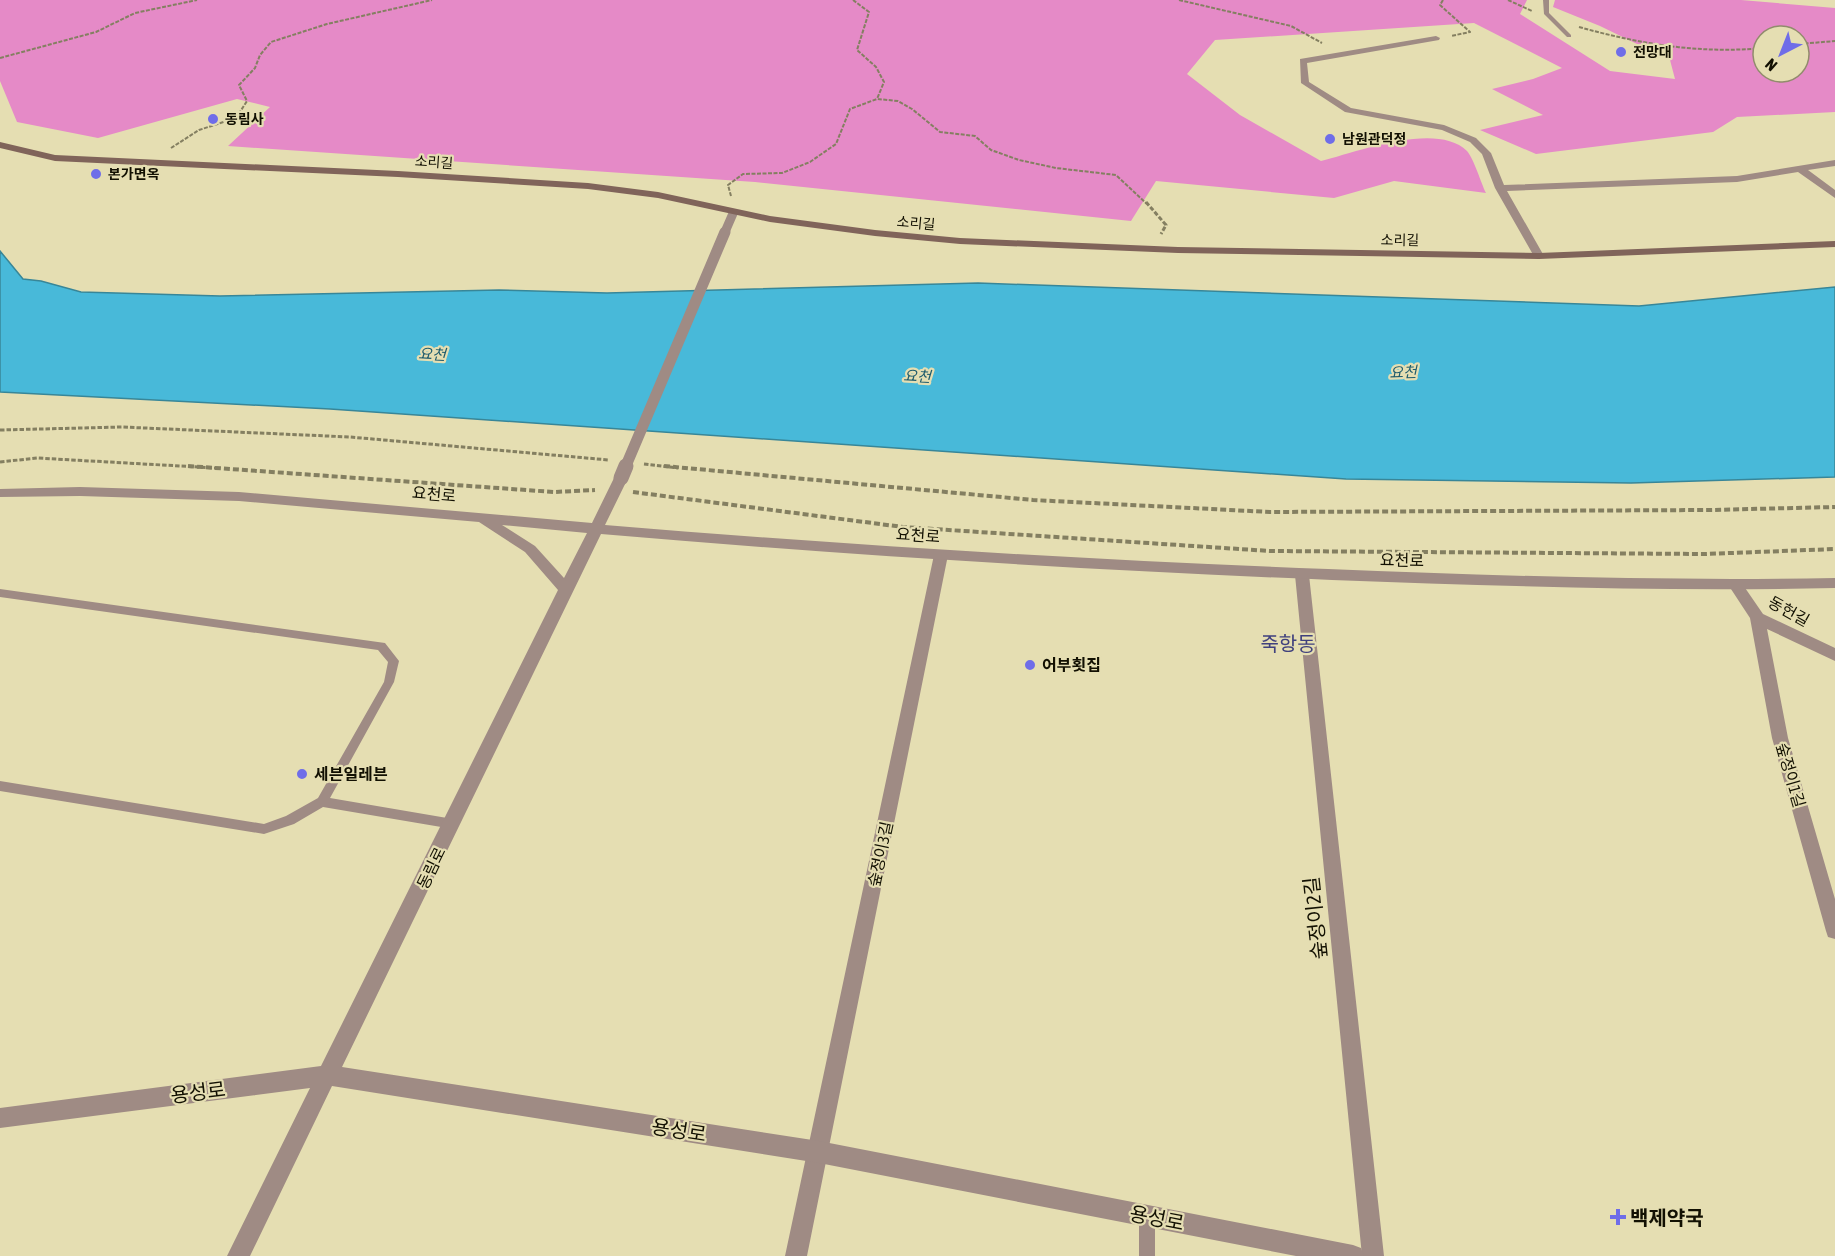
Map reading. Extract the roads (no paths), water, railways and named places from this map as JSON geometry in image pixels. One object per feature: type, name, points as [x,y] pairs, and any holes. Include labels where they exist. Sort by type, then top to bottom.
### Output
[{"type":"main road","name":"소리길","points":[[0,145],[55,158],[398,174],[588,186],[658,195],[816,226],[960,241],[1163,250],[1539,256],[1835,244]]},
{"type":"street","points":[[1436,38],[1303,61],[1305,83],[1348,110],[1444,128],[1473,140],[1486,153],[1500,188],[1539,256]]},
{"type":"street","points":[[1500,188],[1737,179],[1835,163]]},
{"type":"street","points":[[1801,170],[1835,195]]},
{"type":"street","name":"동림로","points":[[238,1256],[597,529],[617,476],[734,211]]},
{"type":"street","name":"요천로","points":[[0,493],[80,490],[198,493],[480,516],[597,529],[941,555],[1302,575],[1736,586],[1835,583]]},
{"type":"street","points":[[480,516],[530,549],[566,589]]},
{"type":"street","name":"숲정이3길","points":[[796,1256],[941,555]]},
{"type":"street","name":"숲정이2길","points":[[1302,575],[1373,1256]]},
{"type":"street","name":"동헌길","points":[[1736,586],[1757,616],[1835,655]]},
{"type":"street","name":"숲정이1길","points":[[1757,616],[1780,738],[1832,906],[1835,931]]},
{"type":"street","name":"용성로","points":[[0,1118],[329,1075],[819,1152],[1353,1256]]},
{"type":"lane","points":[[1546,0],[1546,13],[1569,36]]},
{"type":"lane","points":[[0,592],[381,646],[394,660],[389,682],[322,802],[290,820],[264,829],[0,786]]},
{"type":"lane","points":[[322,802],[453,824]]},
{"type":"lane","points":[[1147,1216],[1147,1256]]},
{"type":"water","name":"요천","points":[[0,251],[23,279],[41,281],[81,292],[220,296],[499,290],[607,293],[978,283],[1639,306],[1835,287],[1835,477],[1631,483],[1346,479],[330,409],[0,392]]},
{"type":"place","name":"전망대","points":[[1621,52]]},
{"type":"place","name":"동림사","points":[[213,119]]},
{"type":"place","name":"남원관덕정","points":[[1330,139]]},
{"type":"place","name":"본가면옥","points":[[96,174]]},
{"type":"place","name":"어부횟집","points":[[1030,665]]},
{"type":"place","name":"세븐일레븐","points":[[302,774]]},
{"type":"place","name":"백제약국","points":[[1618,1217]]},
{"type":"district","name":"죽항동","points":[[1288,643]]}]
